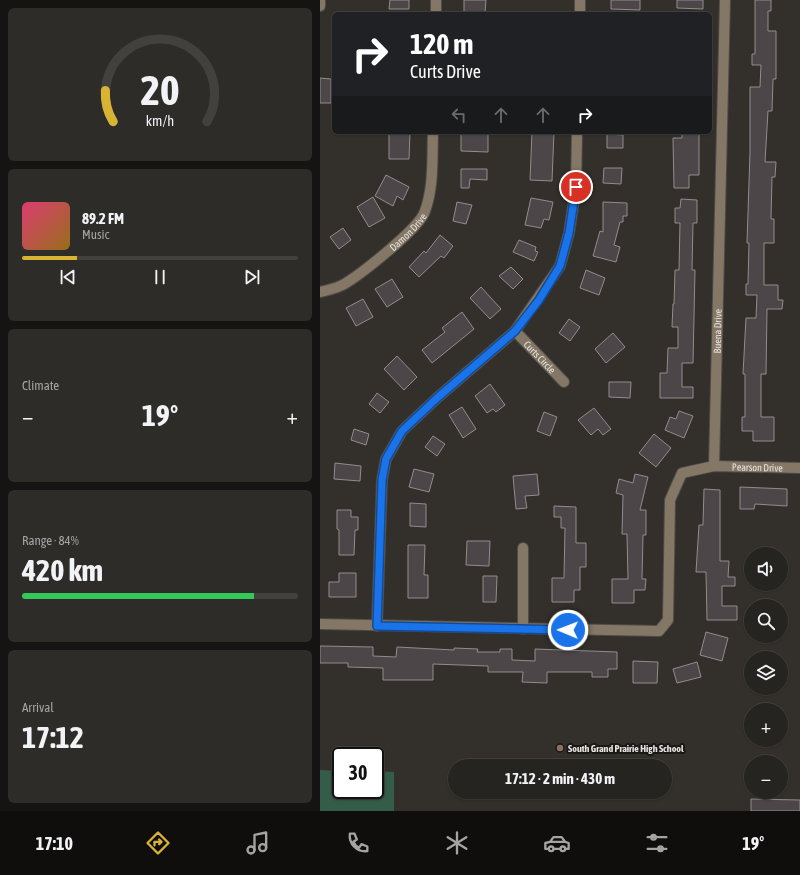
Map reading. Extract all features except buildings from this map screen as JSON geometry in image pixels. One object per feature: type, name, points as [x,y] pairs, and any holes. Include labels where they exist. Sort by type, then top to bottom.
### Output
[{"type":"street","points":[[320,0],[320,6]]},
{"type":"street","points":[[436,0],[436,12]]},
{"type":"street","points":[[580,0],[580,12]]},
{"type":"street","name":"Buena Drive","points":[[714,466],[725,0]]},
{"type":"street","name":"Damon Drive","points":[[320,292],[345,284],[360,274],[396,245],[425,213],[431,187],[433,134]]},
{"type":"street","points":[[377,626],[382,480],[386,459],[402,431],[437,398],[515,331],[560,266],[569,233],[576,187],[577,134]]},
{"type":"street","name":"Curts Circle","points":[[515,331],[564,382]]},
{"type":"street","points":[[320,624],[659,632],[668,620],[670,500],[682,473],[714,466]]},
{"type":"street","name":"Pearson Drive","points":[[714,466],[800,468]]},
{"type":"street","points":[[523,548],[523,629]]},
{"type":"green space","points":[[320,770],[332,771],[332,799],[384,799],[384,771],[394,772],[394,811],[320,811]]},
{"type":"place","name":"South Grand Prairie High School","points":[[560,748]]},
{"type":"route","points":[[568,630],[377,626],[382,480],[386,459],[402,431],[437,398],[515,331],[539,300],[560,266],[569,233],[576,187]]}]
